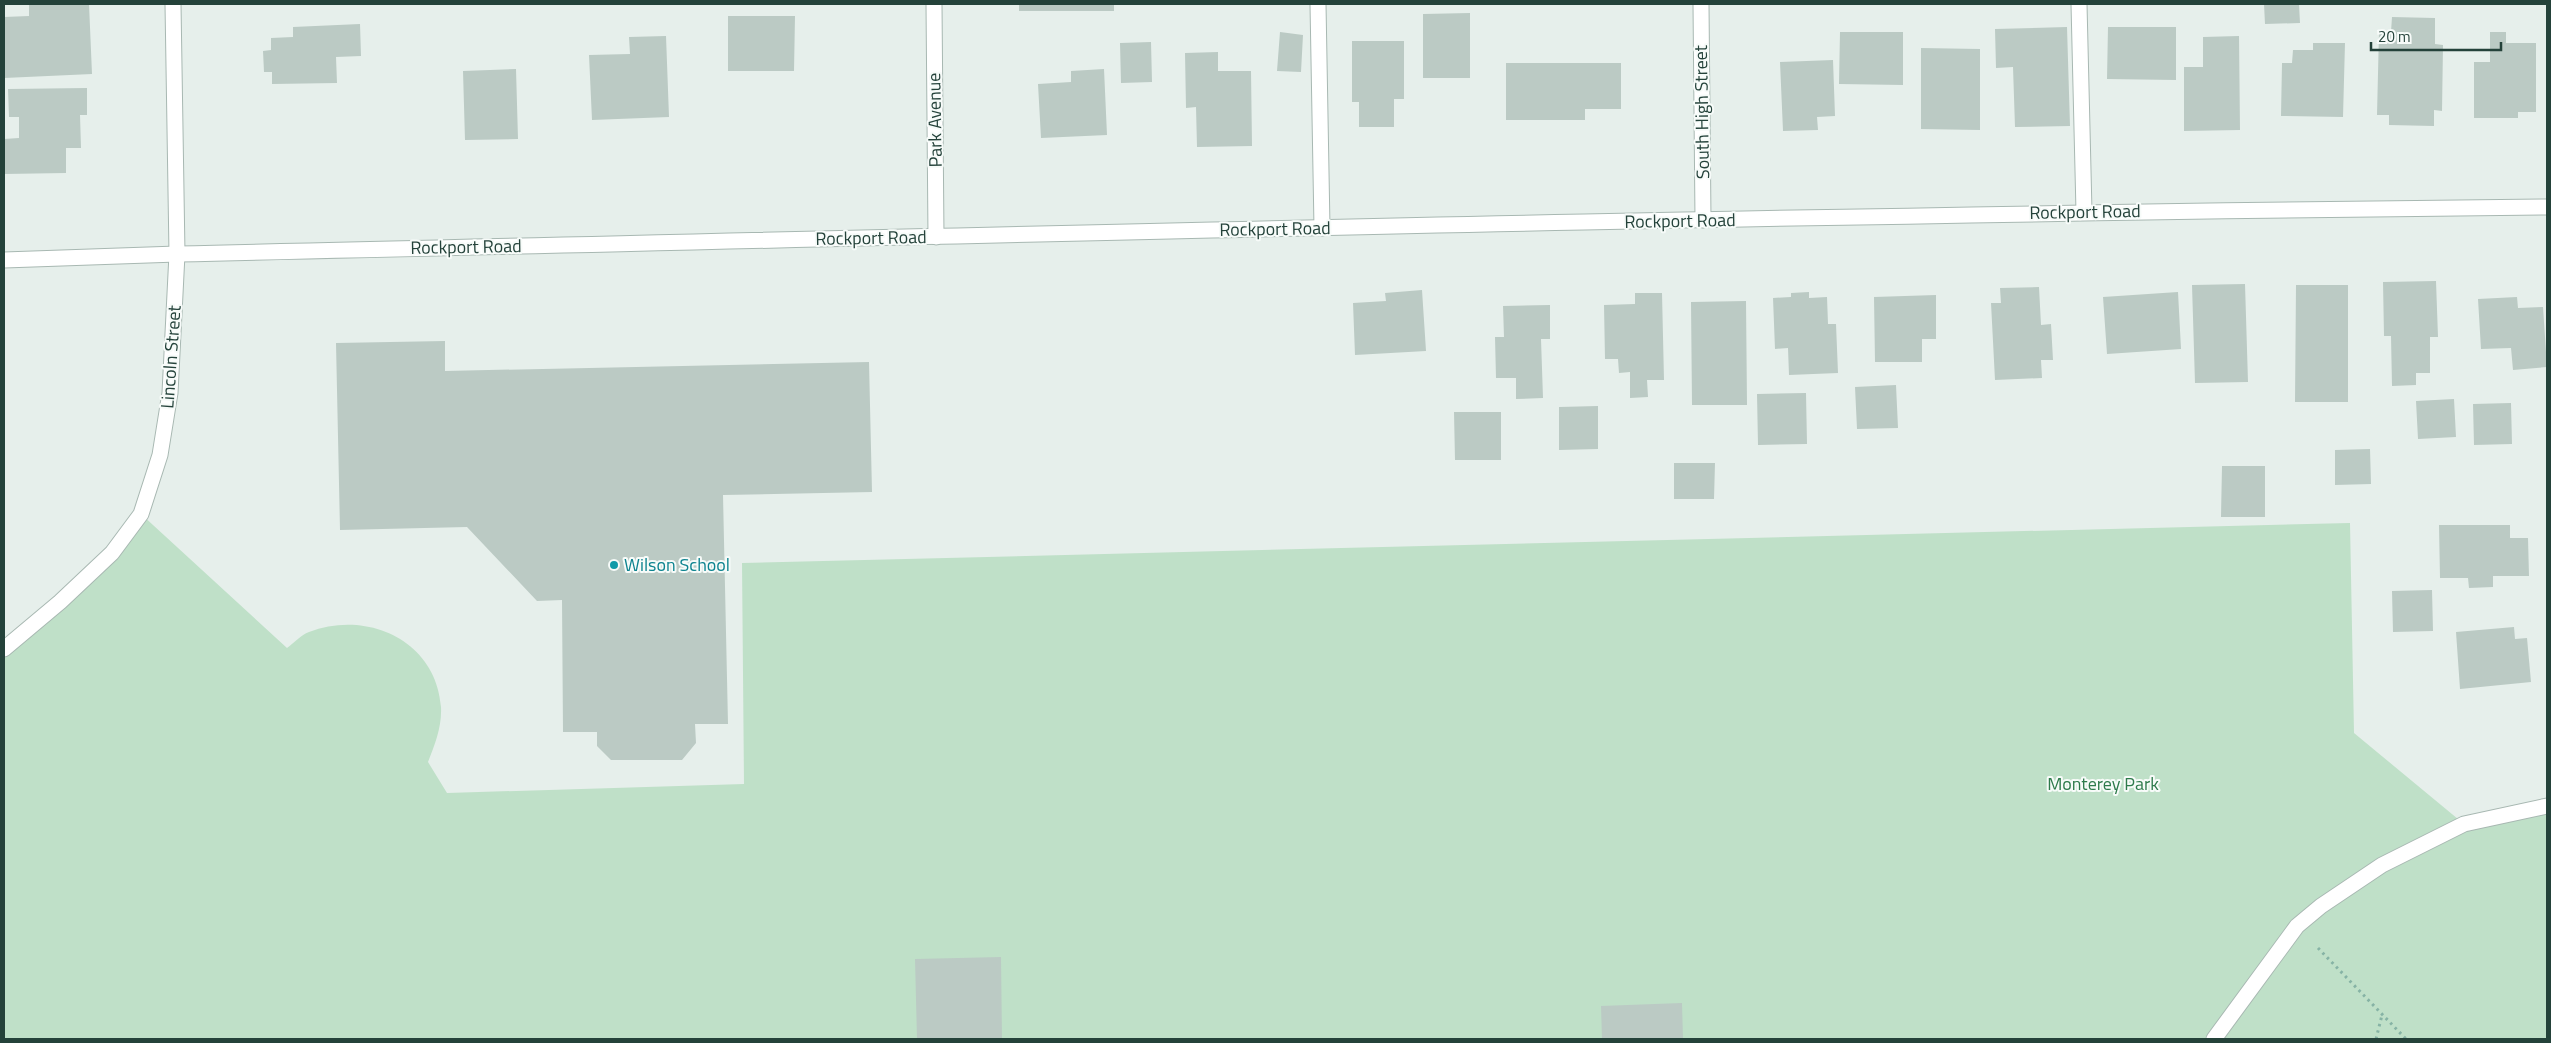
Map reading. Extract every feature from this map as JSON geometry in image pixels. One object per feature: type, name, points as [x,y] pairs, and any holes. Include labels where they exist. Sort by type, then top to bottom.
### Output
[{"type":"street","name":"Lincoln Street","points":[[4,649],[60,602],[112,553],[141,514],[160,455],[170,393],[177,254],[173,4]]},
{"type":"street","name":"Park Avenue","points":[[934,4],[936,237]]},
{"type":"street","points":[[1318,4],[1322,228]]},
{"type":"street","name":"South High Street","points":[[1701,4],[1703,220]]},
{"type":"street","points":[[2079,4],[2084,212]]},
{"type":"street","name":"Rockport Road","points":[[4,260],[177,254],[2084,212],[2547,207]]},
{"type":"street","points":[[2214,1039],[2297,926],[2321,906],[2382,865],[2464,824],[2547,806]]},
{"type":"path","points":[[2297,926],[2406,1039]]},
{"type":"path","points":[[2376,1039],[2382,1015]]},
{"type":"green space","name":"Monterey Park","points":[[141,514],[287,648],[309,632],[331,626],[353,625],[375,628],[395,636],[412,648],[426,664],[436,684],[441,707],[440,722],[428,762],[447,793],[744,784],[742,563],[2350,523],[2354,733],[2464,824],[2547,806],[2547,1039],[4,1039],[4,649],[60,602]]},
{"type":"building","points":[[29,4],[89,4],[92,74],[4,78],[4,17],[29,16]]},
{"type":"building","points":[[1019,4],[1114,4],[1114,11],[1019,11]]},
{"type":"building","points":[[2264,4],[2299,4],[2300,23],[2265,24]]},
{"type":"building","points":[[1470,13],[1470,78],[1423,78],[1423,14]]},
{"type":"building","points":[[728,16],[795,16],[794,71],[728,71]]},
{"type":"building","points":[[2392,17],[2435,18],[2435,44],[2443,45],[2442,111],[2434,110],[2434,126],[2389,125],[2389,115],[2377,115],[2379,32],[2391,32]]},
{"type":"building","points":[[360,24],[361,56],[336,57],[337,83],[272,84],[272,72],[264,72],[263,51],[271,50],[271,38],[293,37],[293,27]]},
{"type":"building","points":[[2067,27],[2070,126],[2015,127],[2013,67],[1996,68],[1995,29]]},
{"type":"building","points":[[2108,27],[2176,27],[2176,80],[2107,79]]},
{"type":"building","points":[[1280,32],[1303,35],[1301,72],[1277,71]]},
{"type":"building","points":[[1840,32],[1903,32],[1903,85],[1839,84]]},
{"type":"building","points":[[2490,32],[2506,32],[2506,43],[2536,43],[2536,112],[2518,112],[2518,118],[2474,118],[2474,62],[2490,62]]},
{"type":"building","points":[[666,36],[669,117],[592,120],[589,55],[630,54],[629,37]]},
{"type":"building","points":[[2239,36],[2240,130],[2184,131],[2184,67],[2203,67],[2203,37]]},
{"type":"building","points":[[1352,41],[1404,41],[1404,99],[1394,99],[1394,127],[1359,127],[1359,102],[1352,102]]},
{"type":"building","points":[[1151,42],[1152,82],[1121,83],[1120,43]]},
{"type":"building","points":[[2313,43],[2345,43],[2343,117],[2281,116],[2282,63],[2292,63],[2293,50],[2313,50]]},
{"type":"building","points":[[1921,48],[1980,49],[1980,130],[1921,129]]},
{"type":"building","points":[[1218,52],[1218,71],[1251,71],[1252,146],[1197,147],[1196,107],[1186,108],[1185,53]]},
{"type":"building","points":[[1833,60],[1835,116],[1817,117],[1818,130],[1783,131],[1780,62]]},
{"type":"building","points":[[1506,63],[1621,63],[1621,109],[1585,109],[1585,120],[1506,120]]},
{"type":"building","points":[[516,69],[518,139],[465,140],[463,71]]},
{"type":"building","points":[[1104,69],[1107,135],[1041,138],[1038,84],[1071,82],[1071,71]]},
{"type":"building","points":[[87,88],[87,115],[80,115],[81,148],[66,148],[66,173],[4,174],[4,139],[19,138],[19,117],[9,117],[8,89]]},
{"type":"building","points":[[2436,281],[2438,337],[2430,337],[2430,373],[2416,373],[2416,385],[2392,386],[2391,336],[2384,336],[2383,282]]},
{"type":"building","points":[[2245,284],[2248,382],[2195,383],[2192,285]]},
{"type":"building","points":[[2296,285],[2348,285],[2348,402],[2295,402]]},
{"type":"building","points":[[2039,287],[2041,325],[2051,324],[2053,360],[2041,360],[2042,378],[1995,380],[1991,303],[2001,303],[2000,288]]},
{"type":"building","points":[[1422,290],[1426,351],[1355,355],[1353,303],[1386,301],[1385,293]]},
{"type":"building","points":[[1809,292],[1809,298],[1827,297],[1828,324],[1836,324],[1838,373],[1789,375],[1788,348],[1775,349],[1773,298],[1791,297],[1791,293]]},
{"type":"building","points":[[2178,292],[2181,349],[2107,354],[2103,297]]},
{"type":"building","points":[[1635,293],[1662,293],[1664,380],[1647,380],[1648,397],[1630,398],[1630,372],[1619,373],[1618,359],[1605,359],[1604,305],[1635,304]]},
{"type":"building","points":[[1936,295],[1936,339],[1922,339],[1922,362],[1875,362],[1874,297]]},
{"type":"building","points":[[2517,297],[2518,308],[2543,307],[2547,367],[2513,370],[2511,348],[2481,349],[2478,299]]},
{"type":"building","points":[[1746,301],[1747,405],[1692,405],[1691,302]]},
{"type":"building","points":[[1550,305],[1550,339],[1541,339],[1543,398],[1516,399],[1516,378],[1496,378],[1495,337],[1504,337],[1503,306]]},
{"type":"building","name":"Wilson School","points":[[445,341],[445,371],[869,362],[872,492],[723,495],[728,724],[695,724],[696,743],[682,760],[611,760],[597,746],[597,732],[563,732],[562,600],[537,601],[467,527],[340,530],[336,343]]},
{"type":"building","points":[[1896,385],[1898,428],[1857,429],[1855,387]]},
{"type":"building","points":[[1806,393],[1807,444],[1758,445],[1757,394]]},
{"type":"building","points":[[2454,399],[2456,437],[2418,439],[2416,401]]},
{"type":"building","points":[[2511,403],[2512,444],[2474,445],[2473,404]]},
{"type":"building","points":[[1598,406],[1598,449],[1559,450],[1559,407]]},
{"type":"building","points":[[1454,412],[1501,412],[1501,460],[1455,460]]},
{"type":"building","points":[[2370,449],[2371,484],[2335,485],[2335,450]]},
{"type":"building","points":[[1674,463],[1715,463],[1714,499],[1674,499]]},
{"type":"building","points":[[2222,466],[2265,466],[2265,517],[2221,517]]},
{"type":"building","points":[[2439,525],[2510,525],[2510,538],[2528,538],[2529,576],[2493,576],[2493,587],[2469,588],[2468,578],[2440,578]]},
{"type":"building","points":[[2432,590],[2433,631],[2393,632],[2392,591]]},
{"type":"building","points":[[2514,627],[2515,639],[2527,638],[2531,682],[2460,689],[2456,632]]},
{"type":"building","points":[[1001,957],[1002,1039],[917,1039],[915,959]]},
{"type":"building","points":[[1682,1003],[1683,1039],[1602,1039],[1601,1006]]},
{"type":"place","name":"Wilson School","points":[[614,565]]}]
